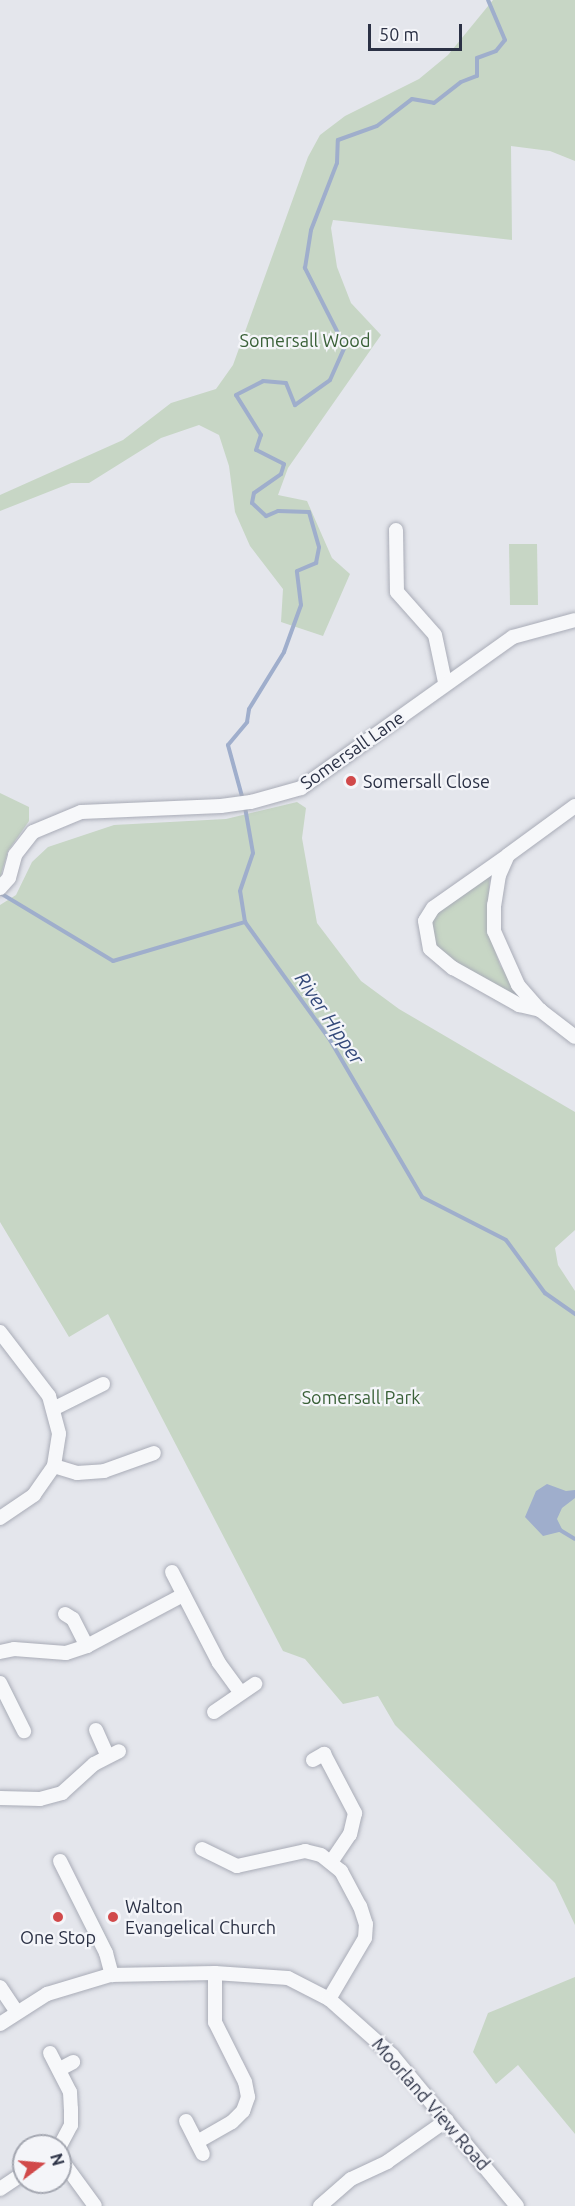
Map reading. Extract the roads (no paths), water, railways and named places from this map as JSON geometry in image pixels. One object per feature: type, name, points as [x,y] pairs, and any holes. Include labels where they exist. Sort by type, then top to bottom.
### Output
[{"type":"street","points":[[396,530],[397,592],[435,635],[445,682]]},
{"type":"street","name":"Somersall Lane","points":[[5,883],[15,855],[33,832],[81,812],[221,806],[251,802],[314,782],[445,682],[513,637],[575,620]]},
{"type":"street","points":[[540,1010],[519,1005],[453,968],[430,949],[425,921],[433,908],[575,806]]},
{"type":"street","points":[[508,855],[499,875],[494,931],[518,984],[540,1010],[575,1037]]},
{"type":"street","points":[[0,1332],[27,1363],[49,1396],[59,1434],[54,1466],[34,1495],[0,1518]]},
{"type":"street","points":[[52,1409],[103,1384]]},
{"type":"street","points":[[54,1466],[77,1473],[104,1471],[154,1453]]},
{"type":"street","points":[[172,1572],[219,1663],[241,1693]]},
{"type":"street","points":[[0,1652],[14,1649],[66,1653],[87,1646],[183,1596]]},
{"type":"street","points":[[65,1614],[73,1619],[87,1646]]},
{"type":"street","points":[[0,1683],[22,1712],[24,1731]]},
{"type":"street","points":[[214,1712],[255,1684]]},
{"type":"street","points":[[0,1798],[40,1799],[62,1793],[113,1753],[96,1730]]},
{"type":"street","points":[[313,1760],[324,1754],[355,1813],[350,1834],[332,1861]]},
{"type":"street","points":[[202,1849],[237,1866],[305,1851],[332,1861],[341,1871],[366,1924],[365,1938],[329,1999]]},
{"type":"street","points":[[60,1861],[106,1953],[112,1975]]},
{"type":"street","points":[[186,2121],[200,2148],[243,2111],[248,2097],[245,2082],[215,2022],[215,1973]]},
{"type":"street","name":"Moorland View Road","points":[[0,2024],[16,2011],[62,1988],[112,1975],[215,1973],[288,1978],[329,1999],[392,2055],[517,2206]]},
{"type":"street","points":[[0,1986],[16,2011]]},
{"type":"street","points":[[50,2053],[60,2069],[72,2109],[71,2125],[66,2134]]},
{"type":"street","points":[[60,2069],[73,2062]]},
{"type":"street","points":[[328,2204],[351,2179],[387,2162],[447,2120]]},
{"type":"street","points":[[72,2174],[95,2206]]},
{"type":"water","points":[[547,1484],[566,1491],[575,1490],[575,1498],[562,1508],[557,1519],[563,1531],[543,1536],[525,1517],[536,1491]]},
{"type":"waterway","points":[[243,800],[228,745],[247,722],[249,709],[284,652],[301,605],[297,571],[316,563],[319,547],[309,512],[278,511],[266,516],[252,503],[254,493],[281,474],[284,464],[256,450],[261,435],[236,395],[263,381],[286,383],[295,405],[330,380],[345,347],[305,268],[311,230],[337,163],[338,140],[377,126],[412,99],[434,103],[461,82],[477,76],[477,58],[496,51],[505,40],[488,0]]},
{"type":"waterway","points":[[245,807],[253,853],[240,891],[245,922]]},
{"type":"waterway","name":"River Hipper","points":[[0,893],[113,961],[245,922],[330,1040],[422,1197],[506,1240],[545,1293],[575,1314]]},
{"type":"waterway","name":"River Hipper","points":[[560,1530],[575,1539]]},
{"type":"place","name":"Somersall Close","points":[[351,781]]},
{"type":"place","name":"One Stop","points":[[58,1917]]},
{"type":"place","name":"Walton Evangelical Church","points":[[113,1917]]},
{"type":"park label","name":"Somersall Wood","points":[[305,340]]},
{"type":"park label","name":"Somersall Park","points":[[361,1397]]}]
